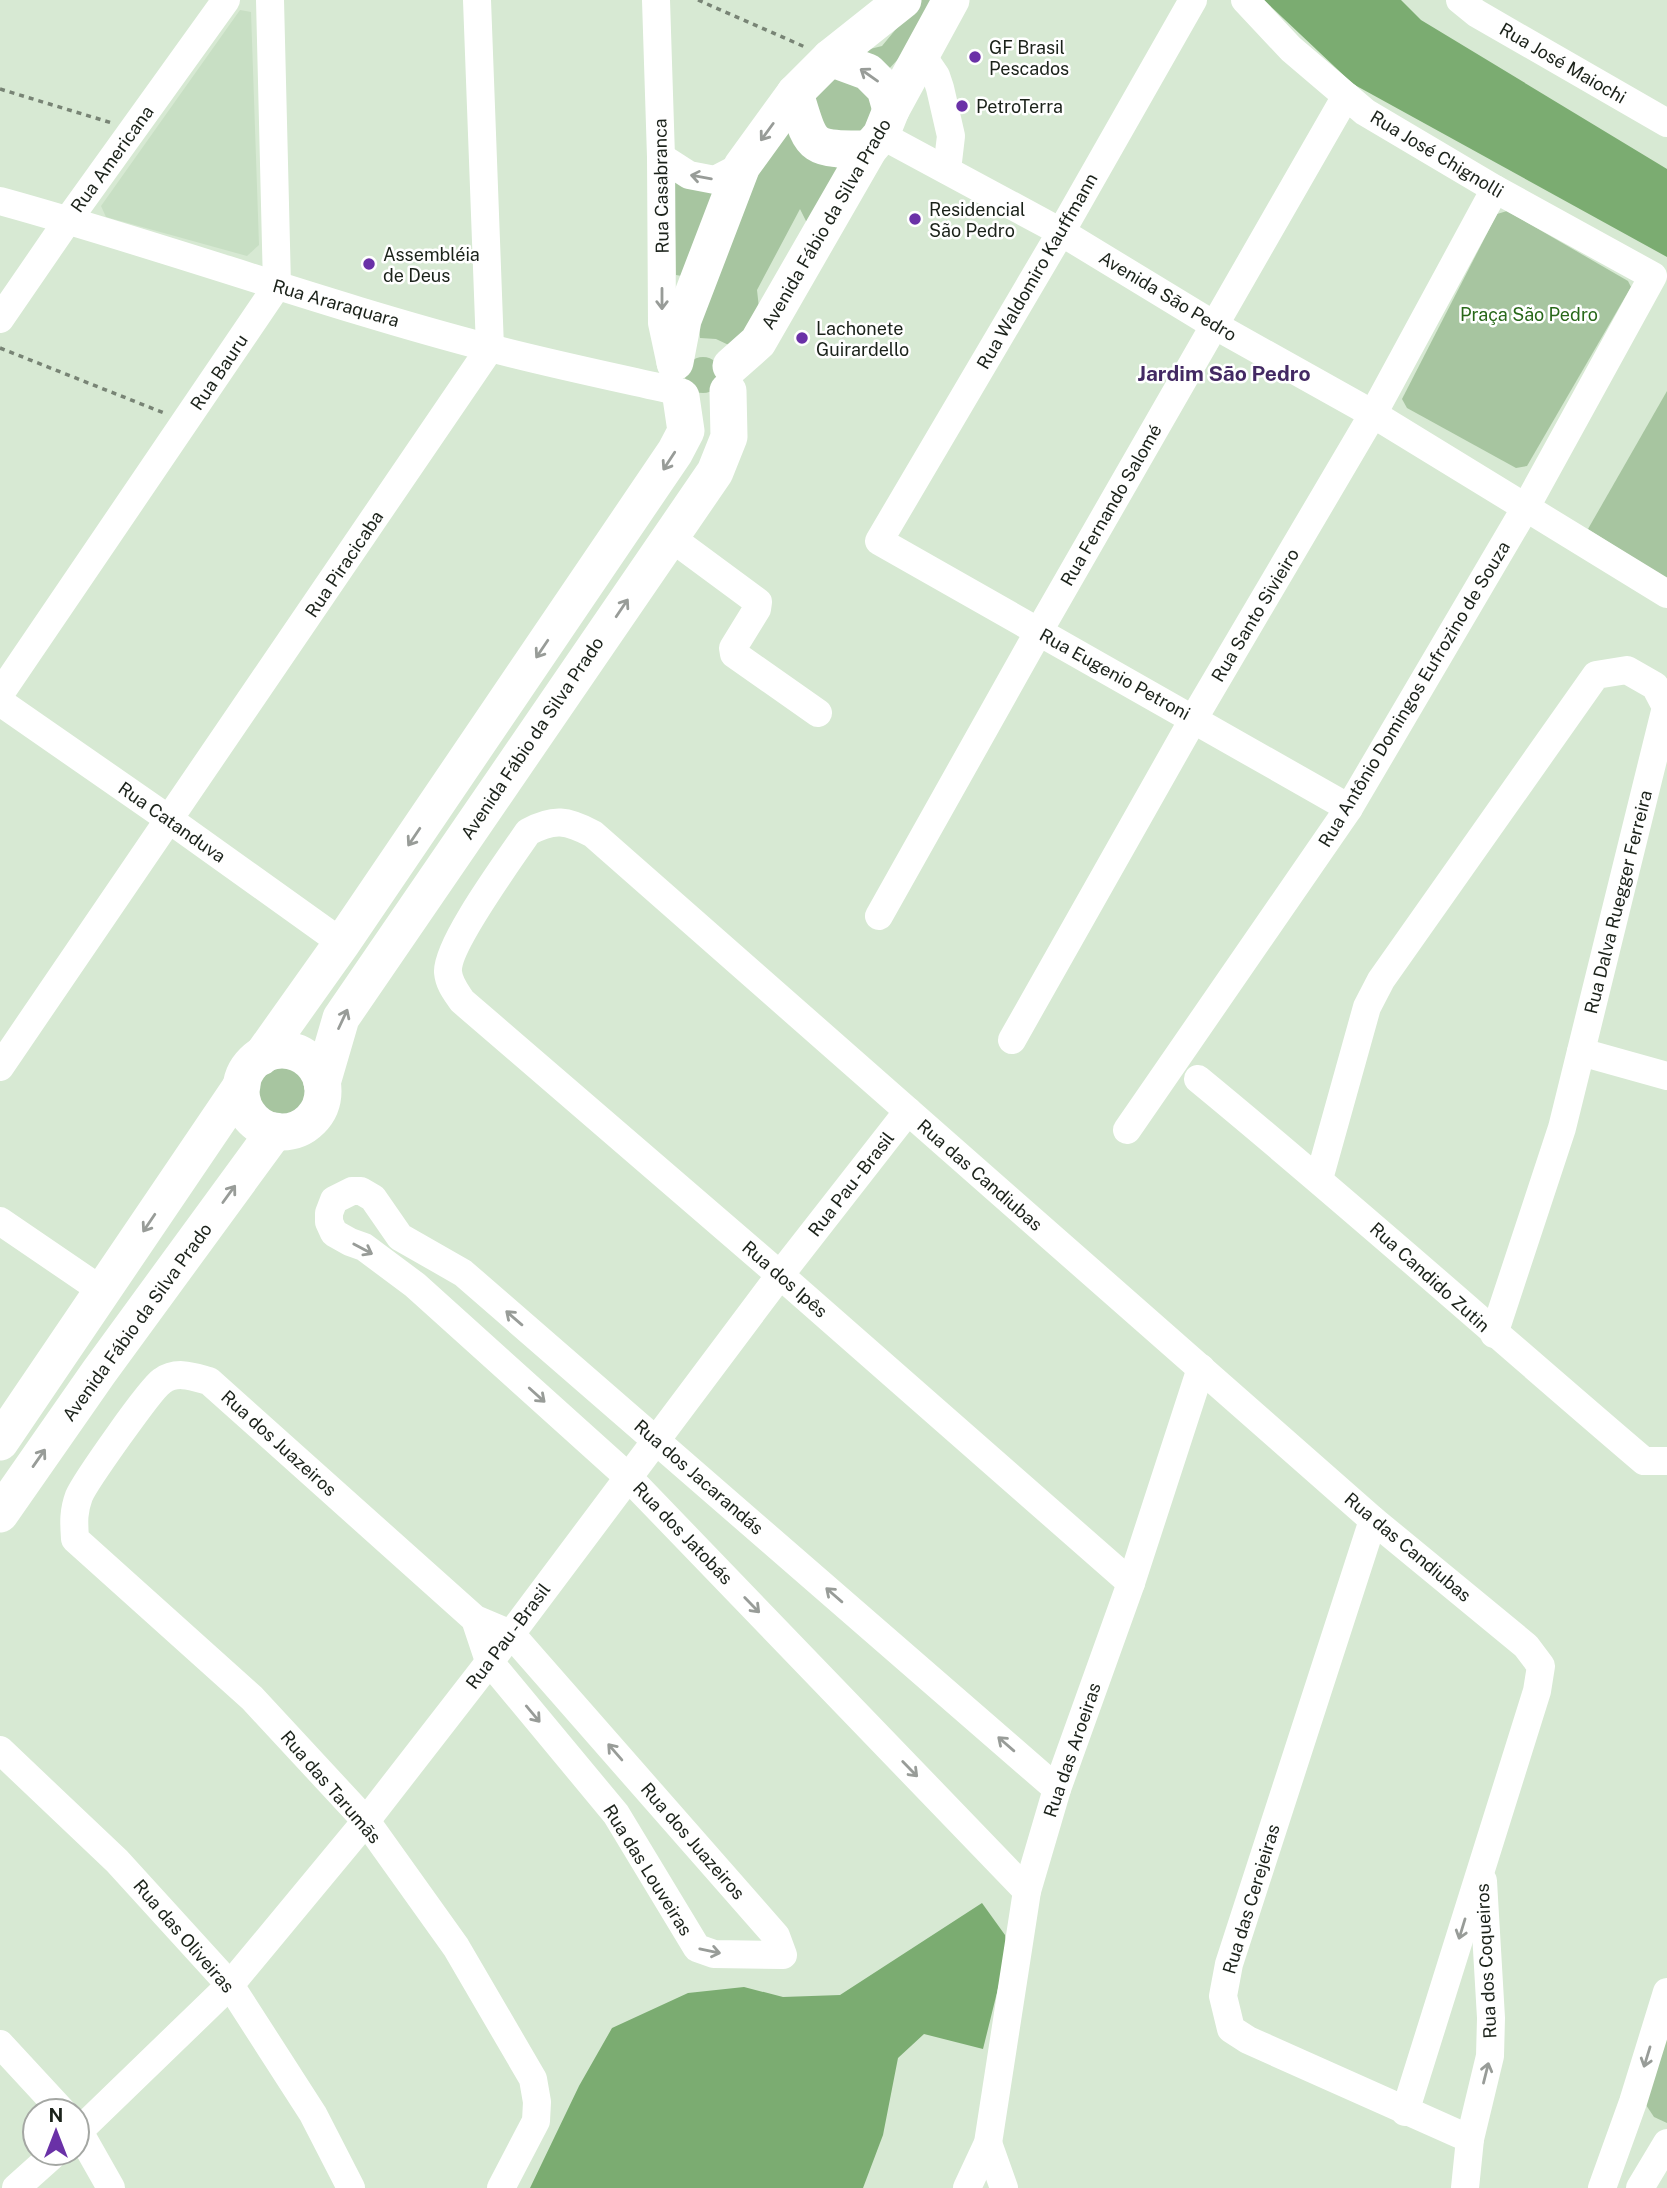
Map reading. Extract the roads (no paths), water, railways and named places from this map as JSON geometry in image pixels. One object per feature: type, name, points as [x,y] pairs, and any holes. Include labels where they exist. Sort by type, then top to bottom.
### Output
[{"type":"main road","points":[[0,1442],[675,452],[686,431],[676,380],[683,320],[742,166],[795,93],[830,58],[903,0]]},
{"type":"main road","name":"Avenida Fábio da Silva Prado","points":[[322,1083],[341,1018],[715,472],[729,437],[730,378],[758,342],[880,131],[951,0]]},
{"type":"main road","points":[[795,93],[806,130],[813,142],[831,150],[880,131],[885,89],[868,72],[830,58]]},
{"type":"main road","points":[[699,346],[719,351],[726,357],[730,378],[715,403],[697,405],[676,380],[681,354],[699,346]]},
{"type":"main road","points":[[278,1051],[299,1054],[310,1061],[318,1071],[322,1083],[323,1097],[312,1120],[301,1128],[288,1132],[263,1127],[247,1112],[242,1094],[252,1071],[278,1051]]},
{"type":"main road","name":"Avenida Fábio da Silva Prado","points":[[0,1514],[99,1372],[275,1131]]},
{"type":"street","name":"Rua Americana","points":[[0,319],[226,0]]},
{"type":"street","points":[[270,0],[277,286]]},
{"type":"street","points":[[477,0],[490,348]]},
{"type":"street","name":"Rua Casabranca","points":[[656,0],[662,157],[662,323],[676,380]]},
{"type":"street","name":"Rua Waldomiro Kauffmann","points":[[880,541],[1193,0]]},
{"type":"street","name":"Rua José Chignolli","points":[[1245,0],[1291,49],[1365,112],[1494,190],[1653,276]]},
{"type":"street","name":"Rua José Maiochi","points":[[1460,0],[1476,13],[1667,122]]},
{"type":"street","points":[[921,54],[936,76],[951,136],[947,170]]},
{"type":"street","name":"Rua Fernando Salomé","points":[[879,916],[1346,96]]},
{"type":"street","name":"Avenida São Pedro","points":[[880,131],[1061,232],[1214,324],[1373,414],[1667,594]]},
{"type":"street","points":[[662,157],[689,175],[715,180],[742,166]]},
{"type":"street","name":"Rua Santo Sivieiro","points":[[1012,1040],[1194,718],[1373,414],[1494,190]]},
{"type":"street","name":"Rua Araraquara","points":[[0,201],[490,348],[676,380]]},
{"type":"street","name":"Rua Antônio Domingos Eufrozino de Souza","points":[[1127,1130],[1349,808],[1526,507],[1653,276]]},
{"type":"street","name":"Rua Bauru","points":[[0,694],[277,286]]},
{"type":"street","name":"Rua Piracicaba","points":[[0,1067],[490,348]]},
{"type":"street","points":[[670,537],[758,602],[757,609],[733,648],[734,654],[818,713]]},
{"type":"street","name":"Rua Eugenio Petroni","points":[[880,541],[1349,808]]},
{"type":"street","name":"Rua Dalva Ruegger Ferreira","points":[[1319,1179],[1367,1007],[1381,980],[1596,675],[1627,670],[1655,686],[1666,707],[1581,1052],[1562,1128],[1494,1334]]},
{"type":"street","name":"Rua Catanduva","points":[[0,702],[342,943]]},
{"type":"street","name":"Rua das Candiubas","points":[[448,970],[458,940],[528,832],[545,823],[563,821],[593,834],[1373,1520],[1526,1646],[1541,1666]]},
{"type":"street","name":"Rua dos Ipês","points":[[448,970],[452,986],[462,1001],[1131,1583]]},
{"type":"street","points":[[1581,1052],[1667,1076]]},
{"type":"street","name":"Rua Candido Zutin","points":[[1198,1079],[1319,1179],[1494,1334],[1644,1461],[1667,1461]]},
{"type":"street","name":"Rua Pau - Brasil","points":[[91,2111],[230,1985],[366,1821],[511,1634],[780,1275],[908,1111]]},
{"type":"street","name":"Rua dos Jacarandás","points":[[334,1200],[352,1191],[361,1191],[373,1198],[400,1237],[463,1273],[1057,1789]]},
{"type":"street","name":"Rua dos Jatobás","points":[[334,1200],[329,1213],[329,1222],[334,1233],[364,1247],[415,1285],[627,1476],[1027,1891]]},
{"type":"street","points":[[0,1221],[103,1292]]},
{"type":"street","name":"Rua das Aroeiras","points":[[967,2188],[988,2143],[1027,1891],[1057,1789],[1131,1583],[1201,1368]]},
{"type":"street","name":"Rua dos Juazeiros","points":[[73,1516],[80,1493],[142,1404],[162,1381],[180,1374],[209,1381],[475,1619],[511,1634],[776,1936],[783,1955]]},
{"type":"street","name":"Rua das Tarumãs","points":[[73,1516],[75,1539],[252,1698],[366,1821],[456,1947],[533,2079],[537,2102],[536,2121],[501,2188]]},
{"type":"street","name":"Rua das Cerejeiras","points":[[1373,1520],[1229,1964],[1223,1996],[1231,2029],[1248,2040],[1470,2139]]},
{"type":"street","name":"Rua dos Juazeiros","points":[[475,1619],[489,1661]]},
{"type":"street","name":"Rua das Louveiras","points":[[489,1661],[616,1814],[697,1948],[714,1954],[783,1955]]},
{"type":"street","name":"Rua dos Coqueiros","points":[[1405,2112],[1537,1691],[1541,1666]]},
{"type":"street","name":"Rua das Oliveiras","points":[[0,1750],[117,1861],[230,1985],[313,2114],[351,2188]]},
{"type":"street","name":"Rua dos Coqueiros","points":[[1465,2188],[1470,2139],[1490,2056],[1491,2018],[1482,1864]]},
{"type":"street","points":[[1602,2188],[1633,2102],[1667,1992]]},
{"type":"street","points":[[0,2044],[48,2097]]},
{"type":"street","points":[[1633,2102],[1642,2119],[1656,2130],[1667,2133]]},
{"type":"street","name":"Rua das Aroeiras","points":[[988,2143],[1004,2188]]},
{"type":"street","points":[[1640,2188],[1667,2143]]},
{"type":"street","points":[[91,2154],[111,2188]]},
{"type":"street","points":[[16,2188],[39,2167]]},
{"type":"place","name":"GF Brasil Pescados","points":[[975,57]]},
{"type":"place","name":"PetroTerra","points":[[962,106]]},
{"type":"place","name":"Residencial São Pedro","points":[[915,219]]},
{"type":"place","name":"Assembléia de Deus","points":[[369,264]]},
{"type":"place","name":"Lachonete Guirardello","points":[[802,338]]},
{"type":"district","name":"Jardim São Pedro","points":[[1224,373]]},
{"type":"park label","name":"Praça São Pedro","points":[[1529,314]]}]
